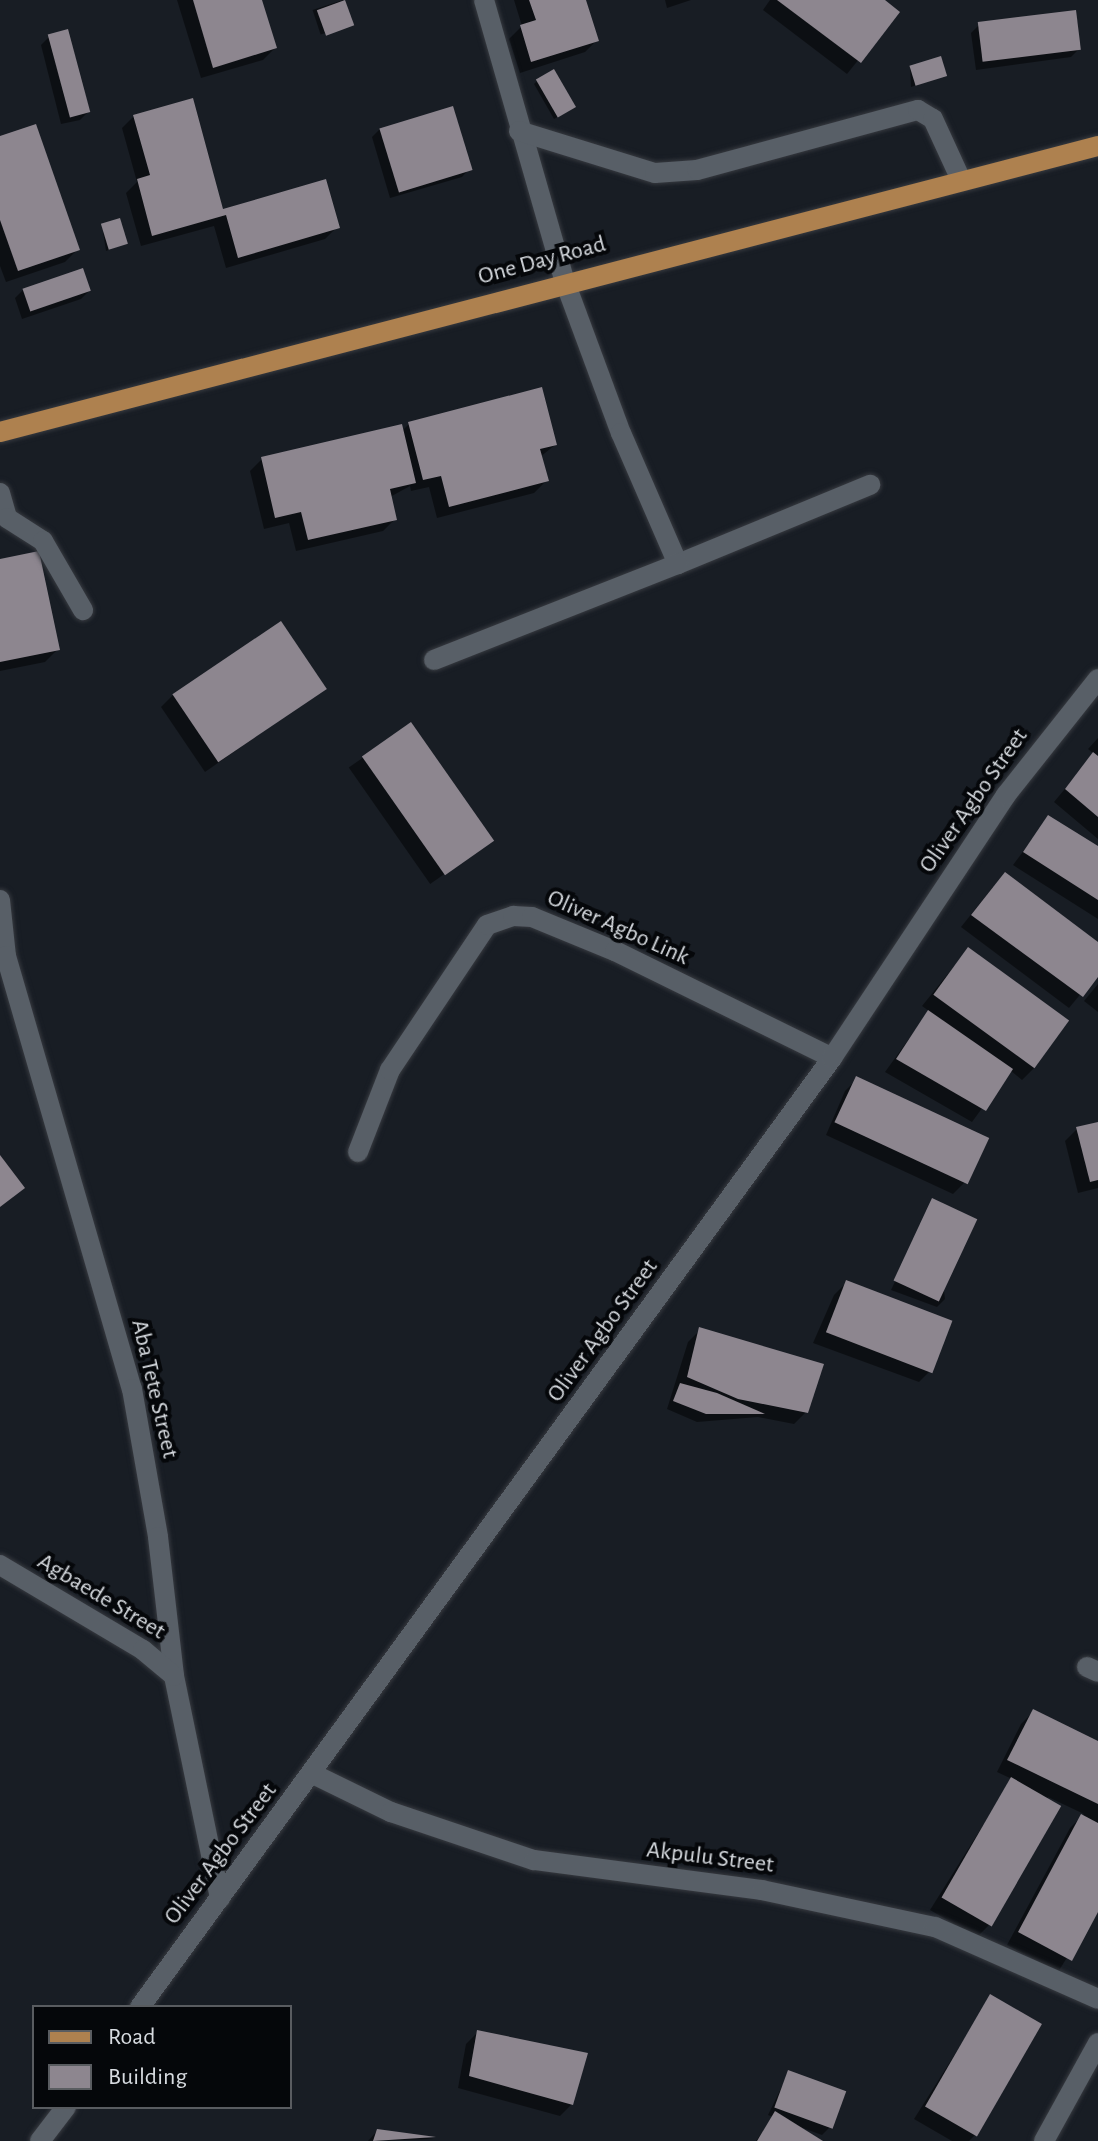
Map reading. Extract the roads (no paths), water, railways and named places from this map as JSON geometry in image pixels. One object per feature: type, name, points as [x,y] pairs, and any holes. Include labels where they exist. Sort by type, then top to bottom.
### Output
[{"type":"main road","name":"One Day Road","points":[[0,432],[565,282],[1098,146]]},
{"type":"street","points":[[484,0],[519,131],[565,282],[621,433],[678,564]]},
{"type":"street","points":[[519,131],[655,173],[697,170],[918,110],[933,119],[961,180]]},
{"type":"street","points":[[434,660],[870,485]]},
{"type":"street","points":[[0,493],[7,518],[43,541],[83,610]]},
{"type":"street","name":"Oliver Agbo Street","points":[[141,2005],[313,1774],[832,1058],[1006,795],[1098,679]]},
{"type":"street","name":"Aba Tete Street","points":[[0,900],[6,956],[132,1389],[158,1537],[174,1676],[220,1898]]},
{"type":"street","name":"Oliver Agbo Link","points":[[358,1152],[390,1070],[487,925],[513,916],[532,917],[615,951],[832,1058]]},
{"type":"street","name":"Agbaede Street","points":[[0,1565],[143,1650],[174,1676]]},
{"type":"street","name":"Akpulu Street","points":[[313,1774],[391,1812],[534,1860],[762,1890],[935,1927],[1098,1999]]},
{"type":"street","points":[[1044,2141],[1098,2043]]},
{"type":"street","points":[[40,2141],[64,2109]]}]
